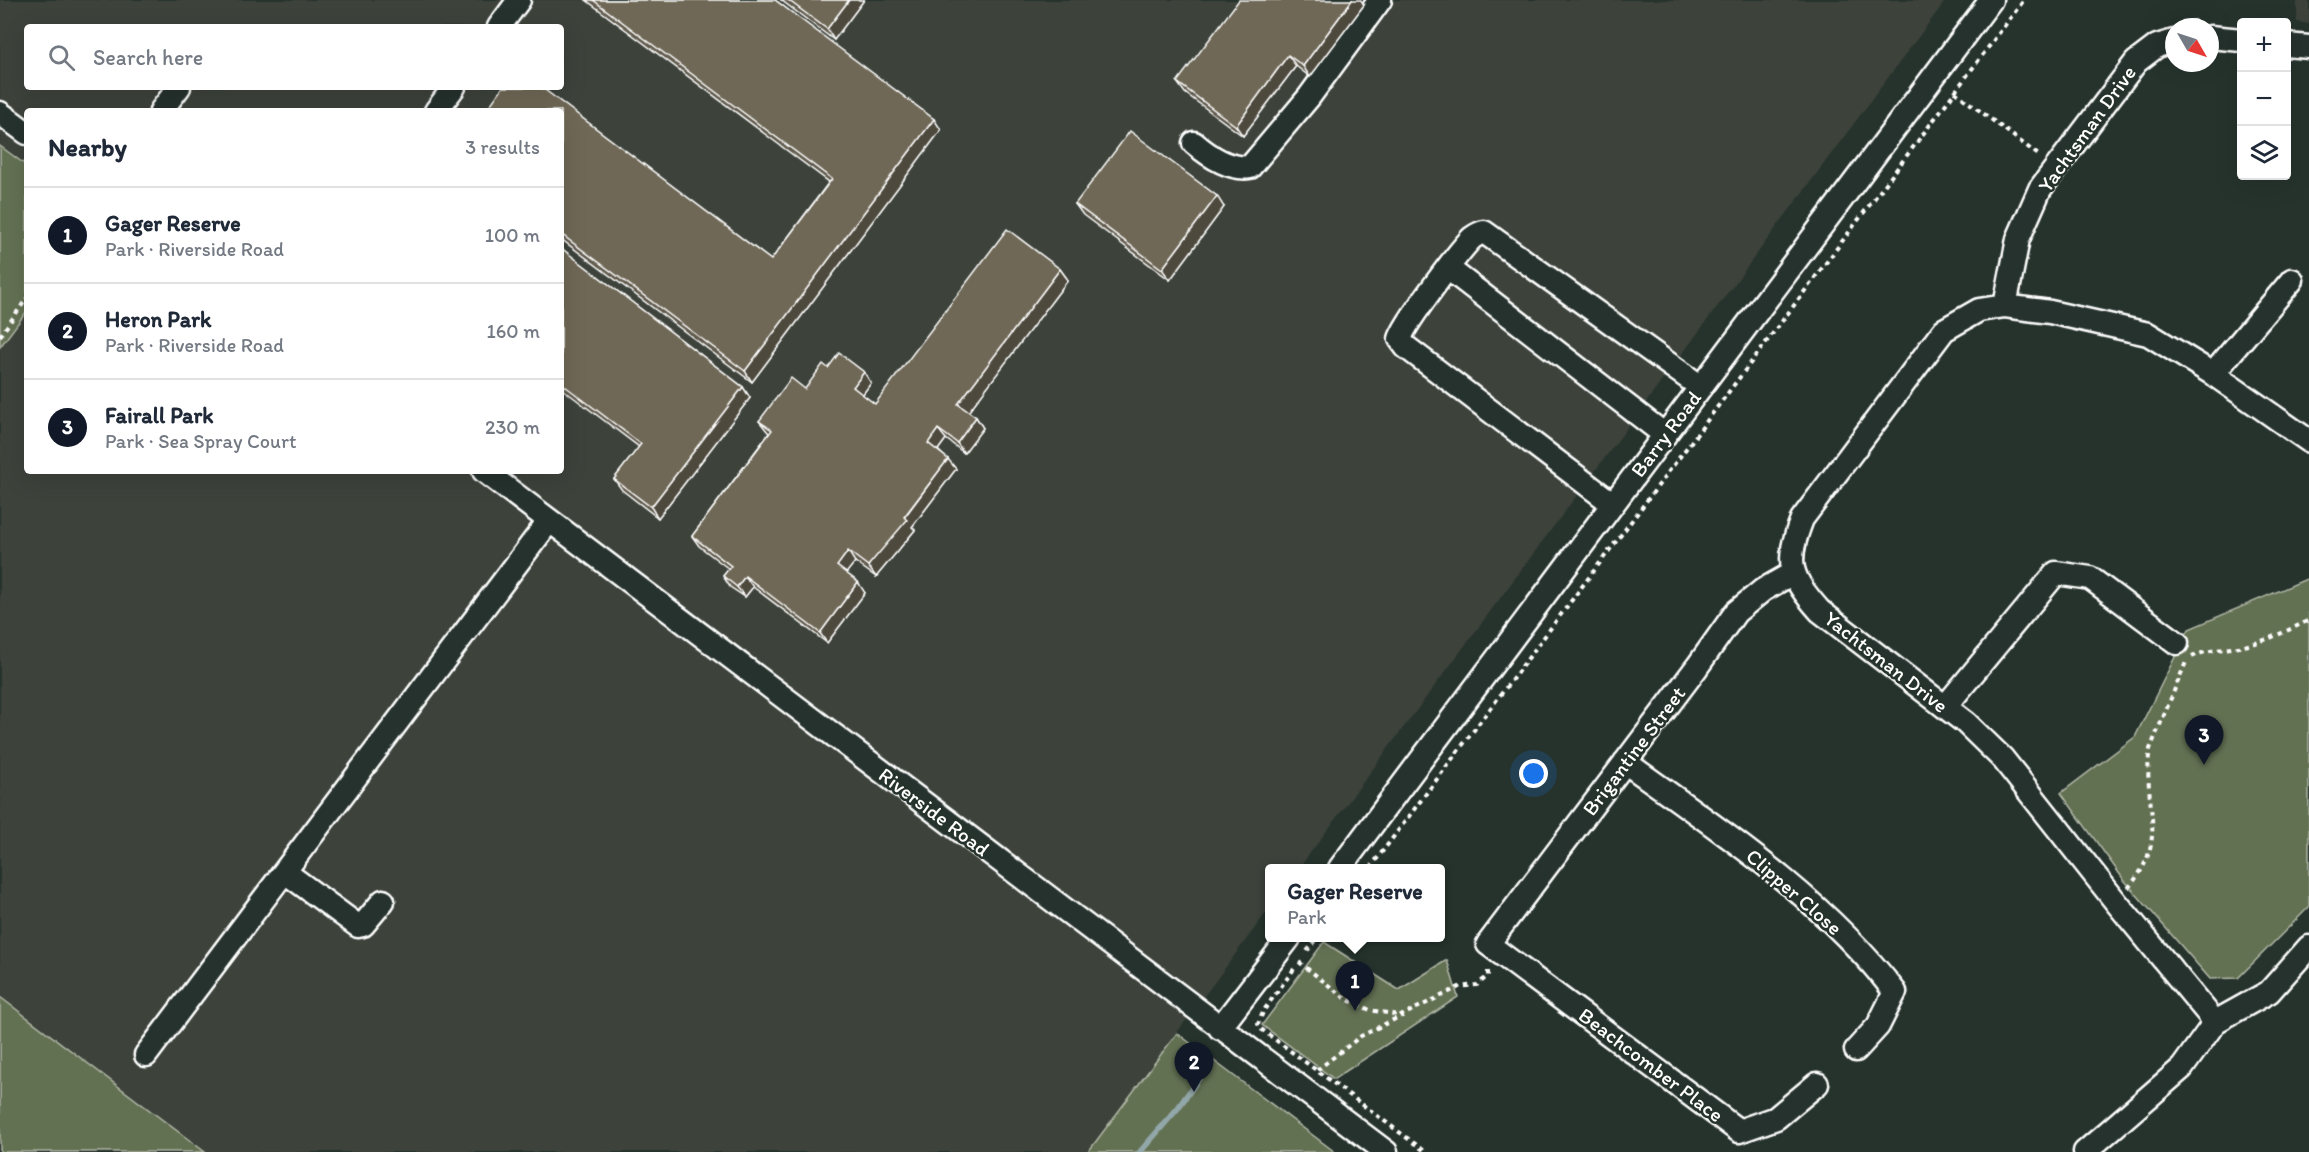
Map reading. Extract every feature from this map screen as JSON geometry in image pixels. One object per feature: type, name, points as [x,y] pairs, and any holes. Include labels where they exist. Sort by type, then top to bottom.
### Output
[{"type":"street","points":[[501,24],[519,0]]},
{"type":"street","points":[[1194,143],[1207,154],[1224,163],[1240,169],[1250,167],[1309,98],[1380,0]]},
{"type":"street","name":"Barry Road","points":[[1344,864],[1991,0]]},
{"type":"street","points":[[2219,38],[2237,40]]},
{"type":"street","name":"Yachtsman Drive","points":[[2005,306],[2018,239],[2040,189],[2136,62],[2157,46],[2165,44]]},
{"type":"street","points":[[2291,45],[2309,47]]},
{"type":"street","points":[[163,108],[177,90]]},
{"type":"street","points":[[438,108],[452,90]]},
{"type":"street","points":[[0,113],[24,131]]},
{"type":"street","points":[[1613,504],[1406,347],[1400,339],[1402,333],[1470,240],[1484,232],[1701,387]]},
{"type":"street","points":[[1449,269],[1665,435]]},
{"type":"street","points":[[2213,374],[2292,280]]},
{"type":"street","points":[[1793,573],[1791,546],[1802,519],[1944,330],[1979,310],[2005,306],[2050,312],[2148,334],[2213,374],[2309,441]]},
{"type":"street","name":"Riverside Road","points":[[488,474],[1386,1152]]},
{"type":"street","points":[[146,1055],[549,521]]},
{"type":"street","name":"Yachtsman Drive","points":[[1793,573],[1804,593],[1820,611],[1945,707],[2003,759],[2215,1022]]},
{"type":"street","name":"Brigantine Street","points":[[1488,944],[1736,612],[1763,590],[1793,573]]},
{"type":"street","points":[[1945,707],[2055,573],[2090,578],[2177,644]]},
{"type":"street","name":"Clipper Close","points":[[1625,762],[1765,863],[1869,957],[1895,992],[1878,1026],[1856,1050]]},
{"type":"street","points":[[285,872],[358,926],[363,925],[383,901]]},
{"type":"street","points":[[1220,1028],[1286,942]]},
{"type":"street","name":"Beachcomber Place","points":[[1488,944],[1739,1131],[1776,1118],[1817,1084]]},
{"type":"street","points":[[2097,1148],[2182,1068],[2215,1022],[2269,992],[2309,947]]},
{"type":"path","points":[[1373,864],[2024,0]]},
{"type":"path","points":[[1955,92],[2042,158]]},
{"type":"path","points":[[0,336],[24,302]]},
{"type":"path","points":[[2116,902],[2139,876],[2150,850],[2154,835],[2147,763],[2150,749],[2185,663],[2194,656],[2219,648],[2247,646],[2283,633],[2309,620]]},
{"type":"path","points":[[1315,942],[1264,1010],[1258,1024],[1261,1029],[1426,1152]]},
{"type":"path","points":[[1317,1070],[1361,1036],[1459,987],[1477,985],[1488,976],[1488,944]]},
{"type":"path","points":[[1299,962],[1346,999],[1370,1010],[1404,1016]]},
{"type":"shaded area","points":[[0,0],[1946,0],[1302,864],[1265,864],[1265,914],[1088,1152],[205,1152],[0,997],[0,347],[24,315],[24,474],[564,474],[564,108],[24,108],[24,164],[0,146]]},
{"type":"shaded area","points":[[2297,0],[2309,0],[2309,24],[2297,22]]},
{"type":"green space","points":[[0,146],[24,164],[24,315],[0,347]]},
{"type":"green space","points":[[2309,578],[2309,907],[2238,978],[2210,979],[2124,880],[2061,793],[2135,737],[2189,629]]},
{"type":"green space","points":[[1324,942],[1399,990],[1447,960],[1458,997],[1334,1079],[1262,1025]]},
{"type":"green space","points":[[0,997],[205,1152],[0,1152]]},
{"type":"green space","points":[[1177,1033],[1335,1152],[1088,1152]]},
{"type":"building","points":[[593,0],[775,0],[934,119],[745,371],[564,236],[564,108],[488,108],[501,90],[545,90],[771,260],[832,179]]},
{"type":"building","points":[[788,0],[849,0],[827,29]]},
{"type":"building","points":[[1239,0],[1352,0],[1303,66],[1288,55],[1236,126],[1177,82]]},
{"type":"building","points":[[1130,131],[1217,196],[1162,269],[1075,204]]},
{"type":"building","points":[[1007,229],[1060,269],[958,404],[976,417],[957,443],[938,429],[928,443],[948,459],[904,517],[907,520],[868,566],[848,551],[837,566],[858,582],[820,633],[745,576],[737,587],[723,576],[731,566],[692,536],[772,430],[759,421],[791,378],[805,389],[823,364],[828,368],[839,353],[864,372],[853,387],[875,404]]},
{"type":"building","points":[[564,250],[743,387],[651,507],[614,479],[641,444],[564,385]]},
{"type":"waterway","points":[[1140,1152],[1178,1108],[1200,1077]]},
{"type":"place","name":"Fairall Park","points":[[2204,765]]},
{"type":"place","name":"Gager Reserve","points":[[1355,1011]]},
{"type":"place","name":"Heron Park","points":[[1194,1092]]}]
